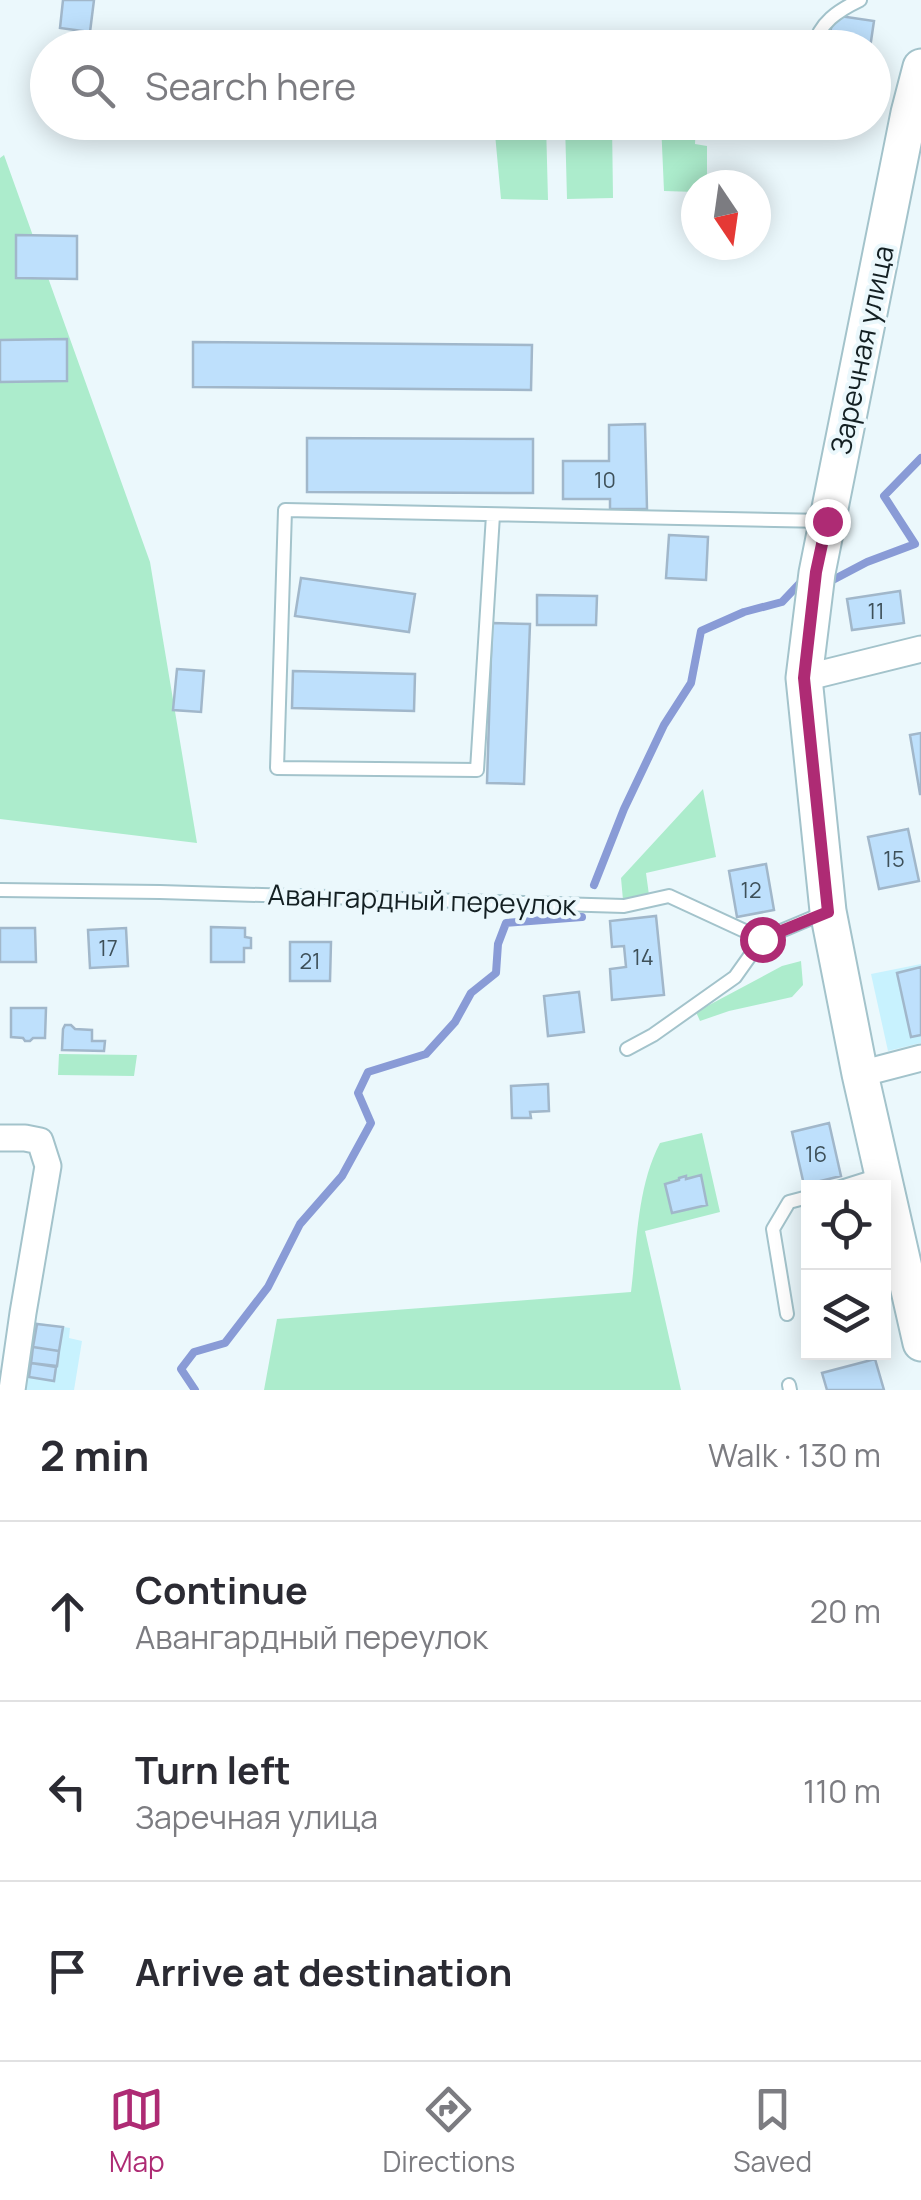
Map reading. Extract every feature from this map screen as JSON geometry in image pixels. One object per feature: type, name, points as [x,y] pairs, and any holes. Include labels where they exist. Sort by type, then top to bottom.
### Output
[{"type":"main road","name":"Заречная улица","points":[[918,1324],[881,1175],[828,912],[804,678],[816,572],[921,67]]},
{"type":"street","points":[[804,678],[921,649]]},
{"type":"street","points":[[860,1074],[921,1058]]},
{"type":"street","points":[[0,1138],[40,1141],[48,1166],[11,1312],[12,1390]]},
{"type":"lane","points":[[820,30],[838,10],[860,0]]},
{"type":"lane","points":[[493,515],[477,770],[277,768],[284,510],[827,521]]},
{"type":"lane","name":"Авангардный переулок","points":[[0,890],[624,906],[669,896],[762,939]]},
{"type":"lane","points":[[627,1049],[735,977],[762,939],[828,912]]},
{"type":"lane","points":[[864,1180],[881,1175]]},
{"type":"lane","points":[[787,1314],[773,1229],[790,1202],[801,1198]]},
{"type":"shaded area","points":[[921,964],[921,1043],[888,1051],[871,974]]},
{"type":"shaded area","points":[[33,1322],[70,1328],[69,1338],[82,1341],[74,1390],[21,1390]]},
{"type":"green space","points":[[496,140],[546,140],[548,200],[501,199]]},
{"type":"green space","points":[[565,140],[612,140],[613,198],[567,199]]},
{"type":"green space","points":[[662,140],[695,140],[695,144],[707,146],[707,170],[681,170],[681,192],[664,191]]},
{"type":"green space","points":[[4,155],[150,562],[197,843],[0,819],[0,158]]},
{"type":"green space","points":[[703,789],[716,857],[646,873],[649,895],[623,900],[621,878]]},
{"type":"green space","points":[[801,961],[803,985],[792,997],[700,1021],[696,1012],[782,966]]},
{"type":"green space","points":[[59,1054],[137,1055],[134,1076],[58,1075]]},
{"type":"green space","points":[[702,1133],[720,1212],[645,1231],[681,1390],[264,1390],[277,1319],[631,1292],[639,1216],[652,1160],[660,1143]]},
{"type":"building","points":[[63,0],[94,0],[90,30],[60,28]]},
{"type":"building","points":[[833,15],[874,21],[873,30],[831,30]]},
{"type":"building","points":[[16,235],[77,236],[77,279],[16,278]]},
{"type":"building","points":[[67,339],[67,381],[0,382],[0,340]]},
{"type":"building","points":[[193,342],[532,345],[531,390],[193,387]]},
{"type":"building","points":[[645,424],[647,509],[610,509],[610,499],[563,499],[563,461],[609,461],[609,425]]},
{"type":"building","points":[[307,438],[533,439],[533,493],[307,492]]},
{"type":"building","points":[[669,535],[708,537],[706,580],[666,578]]},
{"type":"building","points":[[301,578],[415,594],[409,632],[295,616]]},
{"type":"building","points":[[900,591],[904,623],[852,630],[847,599]]},
{"type":"building","points":[[537,595],[597,596],[596,625],[537,625]]},
{"type":"building","points":[[492,623],[530,624],[524,784],[487,783]]},
{"type":"building","points":[[177,669],[204,671],[201,712],[173,710]]},
{"type":"building","points":[[293,671],[415,674],[414,711],[292,708]]},
{"type":"building","points":[[921,733],[921,794],[920,794],[910,735]]},
{"type":"building","points":[[908,829],[919,881],[879,889],[868,837]]},
{"type":"building","points":[[766,864],[774,910],[737,917],[729,871]]},
{"type":"building","points":[[656,916],[664,995],[612,1000],[610,969],[626,967],[624,946],[612,947],[610,921]]},
{"type":"building","points":[[211,927],[245,928],[251,948],[244,948],[244,962],[211,962]]},
{"type":"building","points":[[0,928],[35,928],[36,962],[0,962]]},
{"type":"building","points":[[126,928],[128,966],[90,968],[88,930]]},
{"type":"building","points":[[290,942],[331,942],[330,981],[290,981]]},
{"type":"building","points":[[921,967],[921,1035],[911,1037],[897,973]]},
{"type":"building","points":[[579,992],[584,1032],[548,1036],[544,996]]},
{"type":"building","points":[[11,1008],[46,1008],[45,1038],[25,1041],[11,1037]]},
{"type":"building","points":[[65,1025],[92,1030],[92,1041],[105,1041],[104,1051],[62,1050]]},
{"type":"building","points":[[548,1084],[549,1111],[530,1112],[531,1118],[512,1118],[511,1086]]},
{"type":"building","points":[[829,1123],[841,1176],[803,1180],[792,1132]]},
{"type":"building","points":[[701,1175],[707,1205],[672,1213],[665,1184]]},
{"type":"building","points":[[37,1324],[63,1327],[59,1351],[33,1347]]},
{"type":"building","points":[[33,1347],[59,1351],[57,1366],[31,1363]]},
{"type":"building","points":[[875,1360],[884,1390],[827,1390],[822,1373]]},
{"type":"building","points":[[31,1363],[56,1367],[54,1381],[29,1377]]},
{"type":"waterway","points":[[827,583],[915,544],[884,496],[921,458]]},
{"type":"waterway","points":[[594,885],[664,725],[691,683],[701,631],[744,612],[782,602],[800,583]]},
{"type":"waterway","points":[[195,1390],[181,1369],[194,1352],[225,1343],[268,1287],[300,1224],[342,1176],[371,1123],[358,1093],[368,1072],[426,1054],[455,1022],[471,993],[496,973],[498,944],[506,923],[582,917]]},
{"type":"route","points":[[762,939],[828,912],[804,678],[816,572],[827,521]]}]
